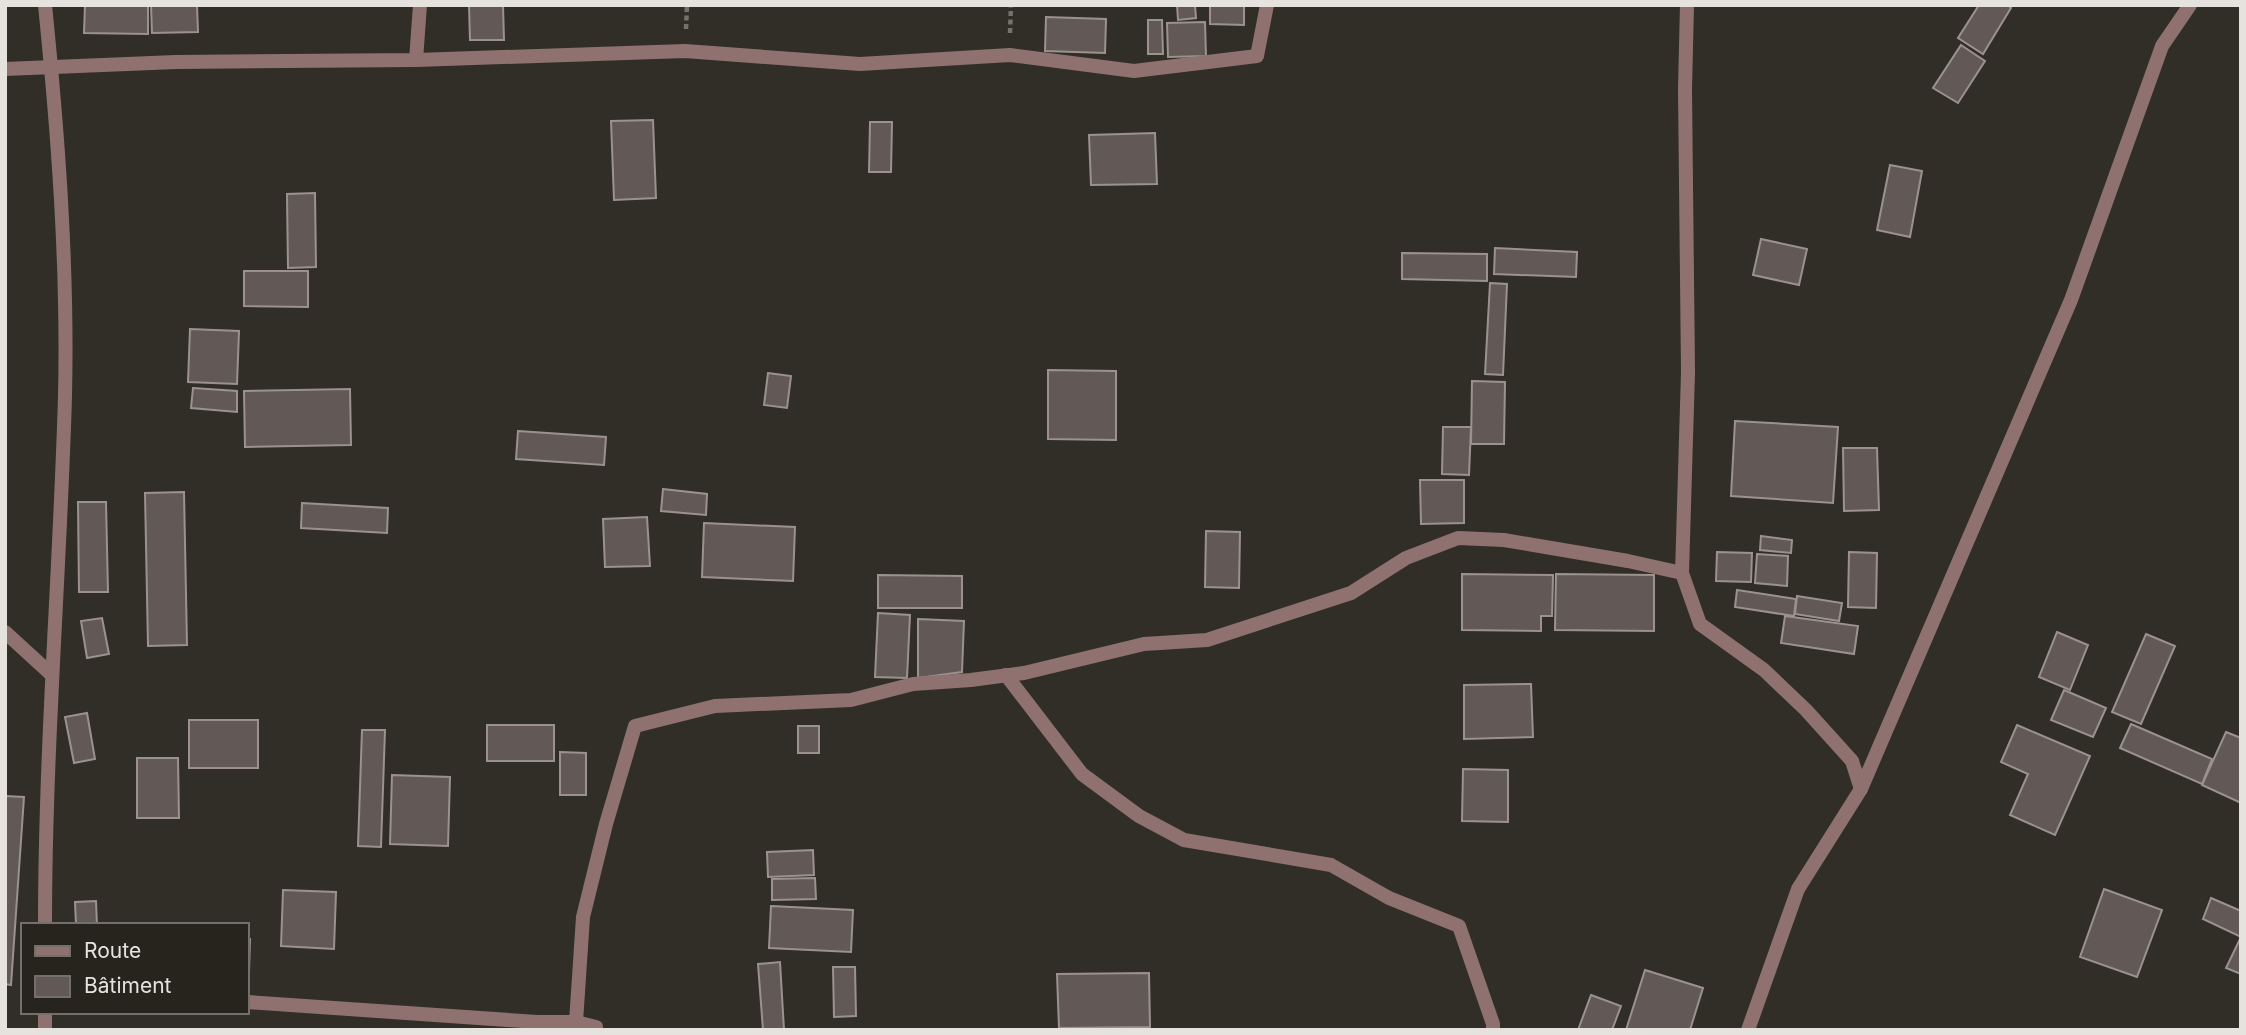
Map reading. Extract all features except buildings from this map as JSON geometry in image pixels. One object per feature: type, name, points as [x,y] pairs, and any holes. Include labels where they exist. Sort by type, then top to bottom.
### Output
[{"type":"street","points":[[45,5],[62,235],[65,394],[52,675],[45,923]]},
{"type":"street","points":[[416,60],[420,5]]},
{"type":"street","points":[[5,69],[176,62],[416,60],[685,51],[860,64],[1010,55],[1134,71],[1257,56],[1267,5]]},
{"type":"street","points":[[1688,5],[1685,89],[1688,372],[1682,573],[1700,624],[1764,670],[1806,710],[1852,761],[1861,789]]},
{"type":"street","points":[[1748,1030],[1798,889],[1861,789],[2071,300],[2162,46],[2190,5]]},
{"type":"street","points":[[576,1022],[583,917],[606,824],[635,726],[715,706],[851,700],[913,684],[1006,675],[1144,644],[1207,640],[1351,593],[1406,558],[1458,538],[1504,540],[1682,573]]},
{"type":"street","points":[[5,632],[52,675]]},
{"type":"street","points":[[1006,675],[1082,774],[1139,816],[1184,840],[1331,865],[1390,898],[1459,926],[1493,1030]]},
{"type":"street","points":[[248,1002],[537,1022],[576,1022],[596,1027],[596,1030]]}]
